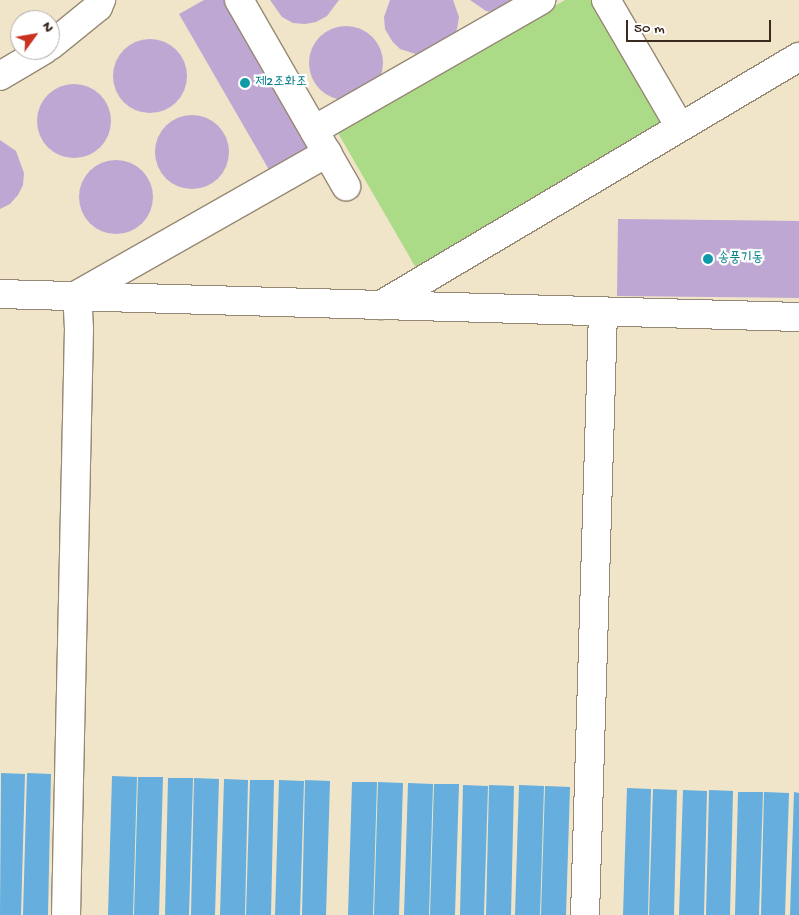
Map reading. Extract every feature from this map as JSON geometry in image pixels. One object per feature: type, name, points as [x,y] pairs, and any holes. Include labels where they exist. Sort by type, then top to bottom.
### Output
[{"type":"lane","points":[[60,38],[98,7],[101,0]]},
{"type":"lane","points":[[239,0],[346,186]]},
{"type":"lane","points":[[77,295],[541,0]]},
{"type":"lane","points":[[607,0],[680,127]]},
{"type":"lane","points":[[381,305],[799,57]]},
{"type":"lane","points":[[0,76],[27,60]]},
{"type":"lane","points":[[0,294],[799,317]]},
{"type":"lane","points":[[66,915],[80,329],[77,295]]},
{"type":"lane","points":[[585,915],[603,311]]},
{"type":"green space","points":[[565,0],[596,0],[667,121],[416,268],[338,133]]},
{"type":"water","points":[[1,773],[25,774],[21,915],[0,915]]},
{"type":"water","points":[[27,773],[51,774],[48,915],[23,915]]},
{"type":"water","points":[[112,776],[137,777],[133,915],[108,915]]},
{"type":"water","points":[[138,777],[163,777],[159,915],[134,915]]},
{"type":"water","points":[[168,778],[193,778],[189,915],[165,915]]},
{"type":"water","points":[[194,778],[219,779],[215,915],[191,915]]},
{"type":"water","points":[[224,779],[248,780],[245,915],[220,915]]},
{"type":"water","points":[[250,780],[274,780],[271,915],[246,915]]},
{"type":"water","points":[[279,780],[304,781],[300,915],[275,915]]},
{"type":"water","points":[[305,780],[330,781],[326,915],[302,915]]},
{"type":"water","points":[[352,782],[377,782],[373,915],[348,915]]},
{"type":"water","points":[[378,782],[403,783],[399,915],[374,915]]},
{"type":"water","points":[[408,783],[433,784],[429,915],[404,915]]},
{"type":"water","points":[[434,784],[459,784],[455,915],[430,915]]},
{"type":"water","points":[[463,785],[488,786],[484,915],[460,915]]},
{"type":"water","points":[[489,785],[514,786],[511,915],[486,915]]},
{"type":"water","points":[[519,785],[544,786],[540,915],[515,915]]},
{"type":"water","points":[[545,786],[570,787],[566,915],[541,915]]},
{"type":"water","points":[[627,788],[651,789],[648,915],[623,915]]},
{"type":"water","points":[[653,789],[677,790],[674,915],[649,915]]},
{"type":"water","points":[[683,790],[707,791],[704,915],[679,915]]},
{"type":"water","points":[[709,790],[733,791],[730,915],[706,915]]},
{"type":"water","points":[[738,792],[763,792],[759,915],[735,915]]},
{"type":"water","points":[[764,792],[789,793],[785,915],[761,915]]},
{"type":"water","points":[[794,792],[799,793],[799,915],[790,915]]},
{"type":"building","name":"제2조화조","points":[[204,0],[224,0],[311,152],[272,175],[179,14]]},
{"type":"building","points":[[270,0],[339,0],[327,16],[316,22],[305,24],[293,23],[282,17]]},
{"type":"building","points":[[390,0],[453,0],[459,17],[453,40],[422,56],[400,49],[392,41],[385,29],[384,17]]},
{"type":"building","points":[[470,0],[524,0],[498,13],[486,11]]},
{"type":"building","points":[[346,26],[360,29],[372,37],[380,49],[383,63],[380,77],[372,89],[360,97],[346,100],[332,97],[320,89],[312,77],[309,63],[312,49],[320,37],[332,29]]},
{"type":"building","points":[[150,39],[171,45],[181,55],[187,76],[181,97],[171,107],[150,113],[129,107],[119,97],[113,76],[119,55],[129,45]]},
{"type":"building","points":[[74,84],[95,90],[105,100],[111,121],[105,142],[95,152],[74,158],[53,152],[43,142],[37,121],[43,100],[53,90]]},
{"type":"building","points":[[192,115],[213,121],[223,131],[229,152],[223,173],[213,183],[192,189],[171,183],[161,173],[155,152],[161,131],[171,121]]},
{"type":"building","points":[[0,140],[16,151],[24,173],[23,185],[18,195],[10,204],[0,209]]},
{"type":"building","points":[[116,160],[137,166],[147,176],[153,197],[147,218],[137,228],[116,234],[95,228],[85,218],[79,197],[85,176],[95,166]]},
{"type":"building","name":"송풍기동","points":[[618,219],[799,221],[799,298],[617,296]]},
{"type":"place","name":"제2조화조","points":[[245,83]]},
{"type":"place","name":"송풍기동","points":[[708,259]]}]
